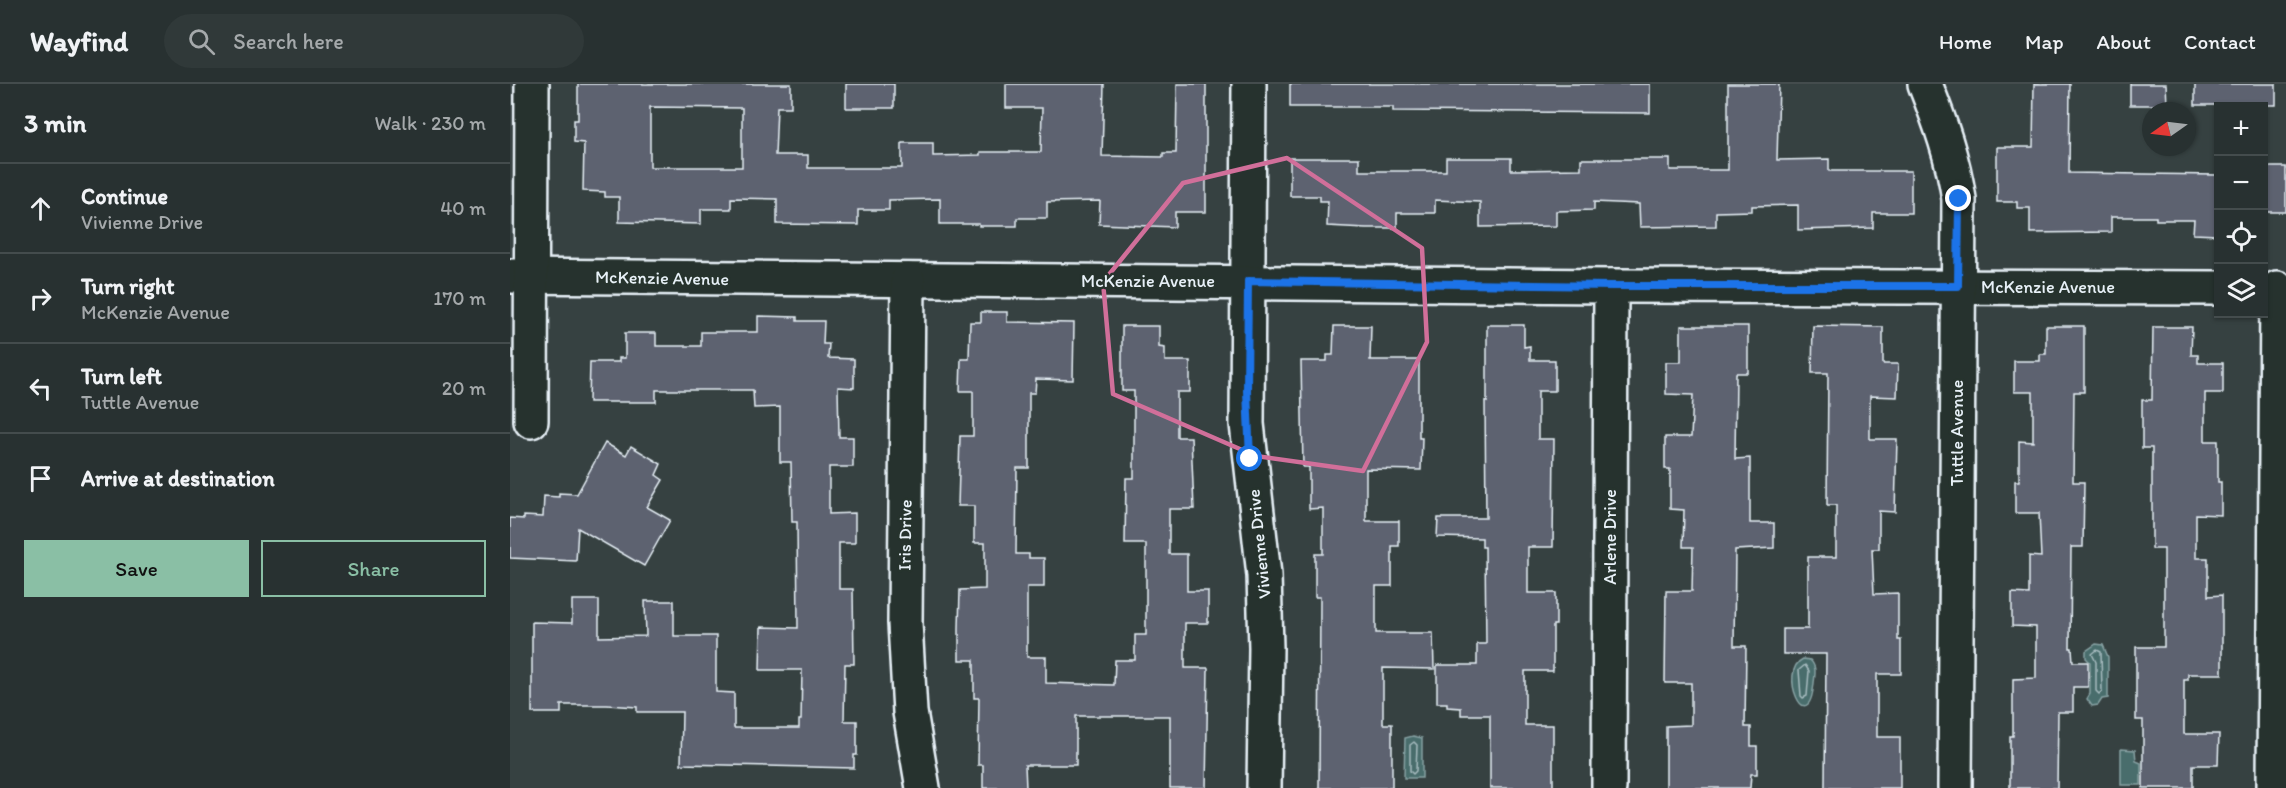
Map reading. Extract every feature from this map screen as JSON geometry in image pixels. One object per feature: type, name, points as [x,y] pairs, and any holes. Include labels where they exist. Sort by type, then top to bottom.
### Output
[{"type":"street","points":[[531,421],[520,276],[532,84]]},
{"type":"street","name":"Vivienne Drive","points":[[1249,84],[1247,424],[1265,597],[1264,788]]},
{"type":"street","name":"Tuttle Avenue","points":[[1925,84],[1948,146],[1959,199],[1955,788]]},
{"type":"street","name":"McKenzie Avenue","points":[[520,276],[1611,286],[2214,288]]},
{"type":"street","name":"Iris Drive","points":[[908,280],[904,623],[910,712],[923,788]]},
{"type":"street","name":"Arlene Drive","points":[[1609,788],[1611,286]]},
{"type":"street","points":[[2274,788],[2276,288]]},
{"type":"highlighted area","points":[[1287,158],[1422,248],[1427,342],[1363,471],[1256,456],[1113,394],[1103,282],[1183,183]]},
{"type":"water","points":[[2096,644],[2103,645],[2108,657],[2108,698],[2092,706],[2087,699],[2090,694],[2090,662],[2086,658],[2086,651]]},
{"type":"water","points":[[1803,659],[1810,660],[1815,671],[1811,699],[1806,705],[1801,704],[1793,687],[1796,666]]},
{"type":"water","points":[[1413,736],[1422,738],[1422,778],[1404,778],[1405,738]]},
{"type":"water","points":[[2121,749],[2135,750],[2136,761],[2141,763],[2141,785],[2121,785]]},
{"type":"building","points":[[578,84],[791,84],[791,107],[777,107],[775,155],[808,155],[808,168],[902,168],[902,143],[933,143],[933,156],[980,155],[980,152],[1041,152],[1042,108],[1006,108],[1006,84],[1104,84],[1102,156],[1163,157],[1163,153],[1176,153],[1177,84],[1206,84],[1206,212],[1175,212],[1175,227],[1099,224],[1100,201],[1047,202],[1047,218],[1017,218],[1017,226],[979,226],[979,224],[940,224],[940,199],[889,200],[889,210],[858,210],[858,225],[777,224],[777,199],[731,198],[731,209],[701,209],[701,224],[619,222],[619,197],[605,197],[605,192],[583,191],[584,143],[574,142],[574,120],[578,120]],"holes":[[[650,107],[742,108],[742,167],[650,167]]]},
{"type":"building","points":[[846,84],[894,84],[894,108],[846,108]]},
{"type":"building","points":[[1290,84],[1650,84],[1650,113],[1393,111],[1393,107],[1290,107]]},
{"type":"building","points":[[1728,84],[1779,84],[1777,160],[1829,159],[1829,171],[1911,171],[1911,213],[1873,213],[1873,228],[1798,230],[1798,205],[1752,206],[1752,211],[1716,212],[1716,226],[1640,227],[1639,204],[1594,202],[1594,210],[1556,211],[1556,226],[1480,227],[1480,202],[1435,200],[1435,213],[1397,213],[1397,228],[1366,228],[1327,226],[1328,201],[1320,201],[1320,196],[1290,196],[1290,158],[1359,158],[1359,171],[1446,171],[1446,158],[1511,158],[1511,170],[1581,169],[1581,159],[1670,159],[1670,170],[1728,170]]},
{"type":"building","points":[[2034,84],[2070,84],[2069,173],[2214,175],[2214,235],[2193,234],[2194,220],[2156,220],[2156,217],[2111,217],[2111,232],[2030,233],[2030,208],[2017,208],[2017,202],[1997,202],[1997,147],[2033,147]]},
{"type":"building","points":[[2130,84],[2166,84],[2167,102],[2142,102],[2142,105],[2130,105]]},
{"type":"building","points":[[2195,84],[2276,84],[2276,105],[2268,105],[2268,102],[2214,102],[2214,105],[2196,105]]},
{"type":"building","points":[[2268,167],[2286,167],[2286,212],[2268,212]]},
{"type":"building","points":[[981,312],[1007,312],[1007,322],[1074,323],[1073,380],[1036,379],[1035,393],[1029,393],[1029,468],[1017,468],[1016,554],[1029,554],[1029,558],[1044,558],[1044,587],[1027,587],[1027,657],[1046,657],[1046,683],[1114,685],[1115,660],[1135,660],[1135,635],[1146,635],[1146,544],[1125,544],[1126,478],[1134,478],[1134,391],[1122,391],[1122,326],[1159,326],[1159,347],[1165,348],[1165,361],[1190,361],[1190,392],[1177,392],[1177,437],[1191,437],[1194,509],[1169,509],[1169,554],[1187,554],[1187,591],[1208,591],[1208,623],[1185,623],[1185,668],[1208,668],[1206,788],[1170,788],[1170,716],[1076,716],[1076,765],[1025,765],[1026,788],[983,788],[983,765],[978,765],[979,698],[974,698],[974,660],[959,660],[959,628],[960,590],[985,589],[985,543],[974,543],[974,506],[958,506],[960,436],[973,436],[973,391],[960,391],[961,359],[969,359],[970,322],[981,322]]},
{"type":"building","points":[[758,316],[797,317],[797,321],[824,321],[823,344],[829,344],[828,358],[854,359],[854,388],[838,387],[839,437],[853,437],[853,467],[829,467],[829,514],[855,513],[855,543],[839,543],[839,589],[853,589],[854,664],[845,664],[844,721],[857,721],[857,755],[854,755],[854,768],[681,764],[682,712],[637,712],[637,707],[607,705],[561,705],[561,713],[532,713],[532,622],[572,623],[572,600],[599,600],[599,637],[646,636],[645,601],[674,601],[674,636],[716,636],[716,692],[734,693],[734,728],[799,728],[802,670],[760,670],[761,627],[798,628],[797,522],[792,522],[791,462],[780,462],[780,407],[754,408],[753,390],[656,390],[656,402],[589,402],[590,362],[619,362],[619,358],[625,358],[625,333],[656,333],[656,346],[701,346],[701,332],[758,332]]},
{"type":"building","points":[[1487,325],[1524,325],[1524,347],[1530,346],[1530,360],[1555,360],[1555,391],[1538,391],[1538,439],[1554,439],[1553,547],[1528,547],[1528,593],[1556,593],[1553,671],[1525,671],[1525,725],[1553,725],[1553,788],[1490,788],[1490,715],[1461,715],[1461,708],[1447,707],[1447,703],[1437,703],[1437,665],[1477,665],[1477,644],[1486,644],[1485,547],[1482,547],[1482,538],[1437,537],[1438,518],[1486,518]]},
{"type":"building","points":[[1334,326],[1371,326],[1370,360],[1419,360],[1421,470],[1366,469],[1366,521],[1399,521],[1399,546],[1392,546],[1392,586],[1376,586],[1376,633],[1433,633],[1434,669],[1383,668],[1383,724],[1392,724],[1392,788],[1319,788],[1320,597],[1315,597],[1315,554],[1323,554],[1323,508],[1309,509],[1309,467],[1303,467],[1301,361],[1327,361],[1327,355],[1333,355]]},
{"type":"building","points":[[1681,326],[1748,326],[1748,373],[1736,373],[1735,459],[1750,458],[1750,523],[1774,523],[1774,548],[1735,550],[1734,646],[1746,646],[1745,727],[1751,727],[1751,746],[1757,746],[1757,774],[1751,774],[1750,788],[1666,788],[1666,726],[1691,725],[1691,683],[1665,683],[1666,591],[1692,591],[1693,547],[1683,547],[1684,510],[1670,509],[1670,469],[1665,469],[1665,437],[1691,437],[1693,395],[1666,394],[1666,362],[1681,362]]},
{"type":"building","points":[[1813,326],[1883,327],[1883,364],[1898,364],[1897,397],[1870,396],[1870,439],[1897,439],[1895,512],[1879,511],[1879,549],[1872,549],[1874,594],[1898,593],[1901,674],[1877,674],[1877,737],[1900,737],[1900,788],[1825,788],[1826,654],[1783,654],[1783,629],[1808,629],[1808,557],[1836,557],[1836,505],[1827,505],[1828,373],[1812,373]]},
{"type":"building","points":[[2046,326],[2084,326],[2084,392],[2074,392],[2073,482],[2084,482],[2083,547],[2071,547],[2070,648],[2072,648],[2073,662],[2088,662],[2088,687],[2073,687],[2073,712],[2058,712],[2057,788],[2010,788],[2013,679],[2036,678],[2036,627],[2012,626],[2012,593],[2029,594],[2029,556],[2041,557],[2039,513],[2015,513],[2015,481],[2019,481],[2019,441],[2033,442],[2033,392],[2014,392],[2014,361],[2040,361],[2040,354],[2046,354]]},
{"type":"building","points":[[2153,327],[2192,327],[2191,355],[2198,355],[2198,363],[2223,363],[2223,393],[2205,393],[2205,441],[2218,441],[2221,515],[2196,514],[2196,558],[2208,558],[2208,596],[2222,595],[2222,674],[2188,674],[2188,680],[2184,680],[2184,734],[2219,734],[2218,765],[2193,765],[2193,788],[2143,788],[2143,720],[2136,720],[2136,647],[2164,647],[2164,549],[2152,549],[2152,448],[2142,448],[2142,400],[2152,400]]},
{"type":"building","points":[[605,443],[626,455],[631,446],[661,464],[656,475],[663,480],[647,507],[670,520],[644,566],[578,528],[576,561],[510,558],[510,518],[543,517],[544,496],[559,497],[559,493],[577,494]]},
{"type":"route","points":[[1250,459],[1247,424],[1248,281],[1611,286],[1958,286],[1959,199]]}]
